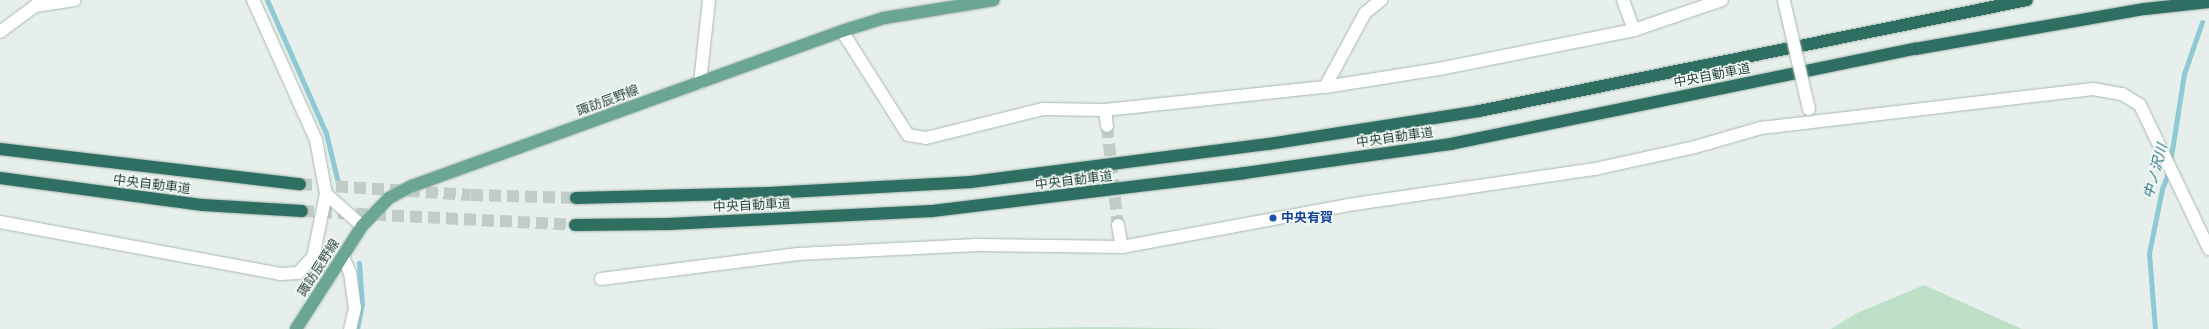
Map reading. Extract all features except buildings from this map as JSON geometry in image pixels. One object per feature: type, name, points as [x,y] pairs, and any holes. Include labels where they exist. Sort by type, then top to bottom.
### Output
[{"type":"highway","name":"中央自動車道","points":[[576,198],[770,193],[971,182],[1269,144],[1479,111],[2027,0]]},
{"type":"highway","name":"中央自動車道","points":[[575,225],[676,224],[932,211],[1244,173],[1451,144],[1915,49],[2144,10],[2209,2]]},
{"type":"highway","name":"中央自動車道","points":[[0,149],[300,184]]},
{"type":"highway","name":"中央自動車道","points":[[0,178],[203,205],[302,211]]},
{"type":"main road","name":"諏訪辰野線","points":[[296,329],[362,226],[389,198],[412,186],[842,31],[884,18],[994,0]]},
{"type":"street","points":[[0,32],[35,6],[75,0]]},
{"type":"street","points":[[0,222],[280,274],[298,273],[313,257],[326,194],[316,140],[253,0]]},
{"type":"street","points":[[700,83],[709,0]]},
{"type":"street","points":[[1324,87],[1365,13],[1381,0]]},
{"type":"street","points":[[1623,0],[1634,30]]},
{"type":"street","points":[[842,31],[908,135],[926,138],[1043,109],[1104,110],[1324,87],[1439,69],[1634,30],[1722,0]]},
{"type":"street","points":[[1784,1],[1811,115]]},
{"type":"street","points":[[601,279],[798,254],[978,245],[1122,247],[1348,205],[1596,169],[1695,147],[1811,115],[2093,89],[2122,94],[2140,105],[2209,249]]},
{"type":"street","points":[[1104,110],[1107,126]]},
{"type":"street","points":[[326,194],[362,226]]},
{"type":"street","points":[[1118,225],[1122,247]]},
{"type":"street","points":[[343,257],[350,273],[355,308],[350,329]]},
{"type":"green space","points":[[1924,285],[2022,329],[1831,329],[1857,313]]},
{"type":"green space","points":[[1099,327],[1228,329],[975,329]]},
{"type":"waterway","points":[[267,0],[326,133],[339,187]]},
{"type":"waterway","name":"中ノ沢川","points":[[2170,163],[2184,74],[2202,22]]},
{"type":"waterway","name":"中ノ沢川","points":[[2155,329],[2149,253],[2162,189],[2169,171]]},
{"type":"waterway","points":[[357,329],[362,304],[359,263]]},
{"type":"tunnel","points":[[1107,126],[1118,225]]},
{"type":"tunnel","points":[[300,184],[471,195],[576,198]]},
{"type":"tunnel","points":[[302,211],[575,225]]},
{"type":"place","name":"中央有賀","points":[[1273,218]]}]
